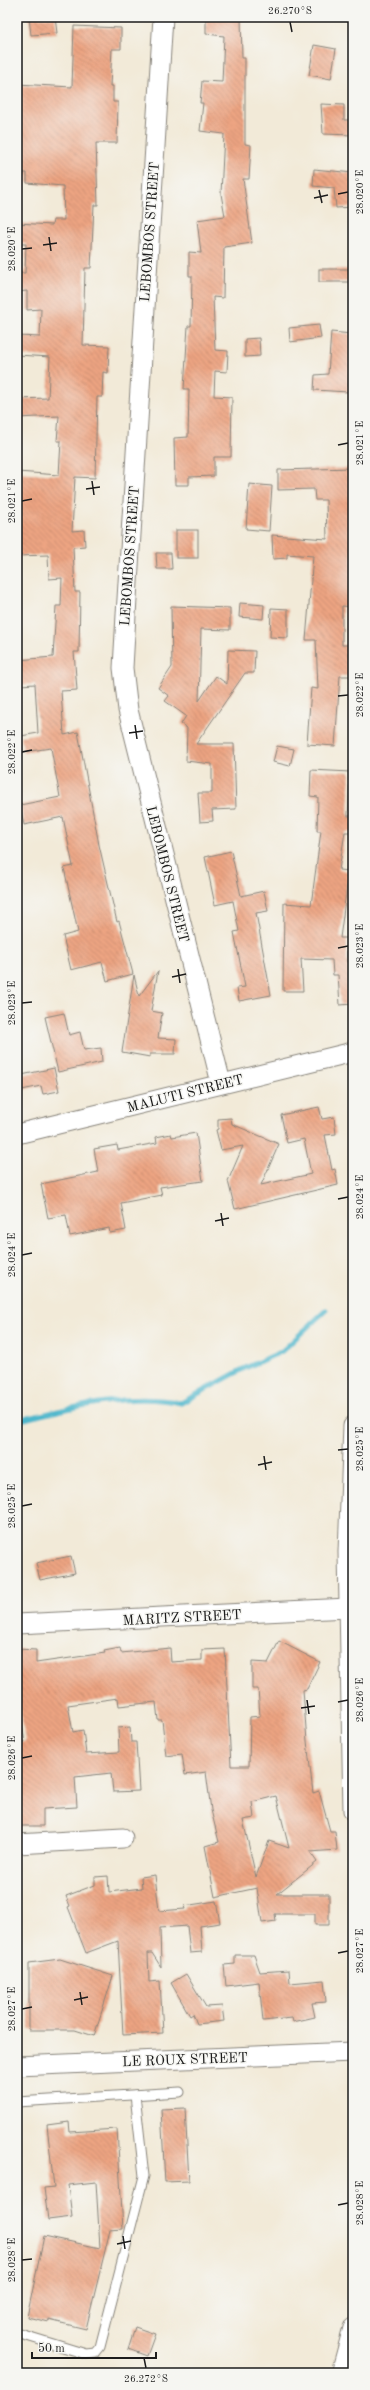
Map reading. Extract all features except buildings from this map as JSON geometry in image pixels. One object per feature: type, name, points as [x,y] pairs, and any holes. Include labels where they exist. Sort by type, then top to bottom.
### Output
[{"type":"street","name":"LEBOMBOS STREET","points":[[163,17],[126,615],[124,684],[135,743],[221,1083]]},
{"type":"street","name":"MALUTI STREET","points":[[17,1134],[353,1052]]},
{"type":"street","points":[[353,1426],[348,1552],[353,1811]]},
{"type":"street","name":"MARITZ STREET","points":[[17,1624],[348,1608]]},
{"type":"street","points":[[17,1844],[123,1838]]},
{"type":"street","name":"LE ROUX STREET","points":[[17,2066],[353,2052]]},
{"type":"street","points":[[341,2373],[353,2328]]},
{"type":"lane","points":[[17,2102],[180,2092]]},
{"type":"lane","points":[[17,2333],[86,2354],[95,2353],[100,2347],[144,2176],[135,2095]]},
{"type":"waterway","points":[[17,1421],[57,1411],[120,1400],[141,1399],[181,1403],[243,1369],[281,1352],[326,1310]]}]
